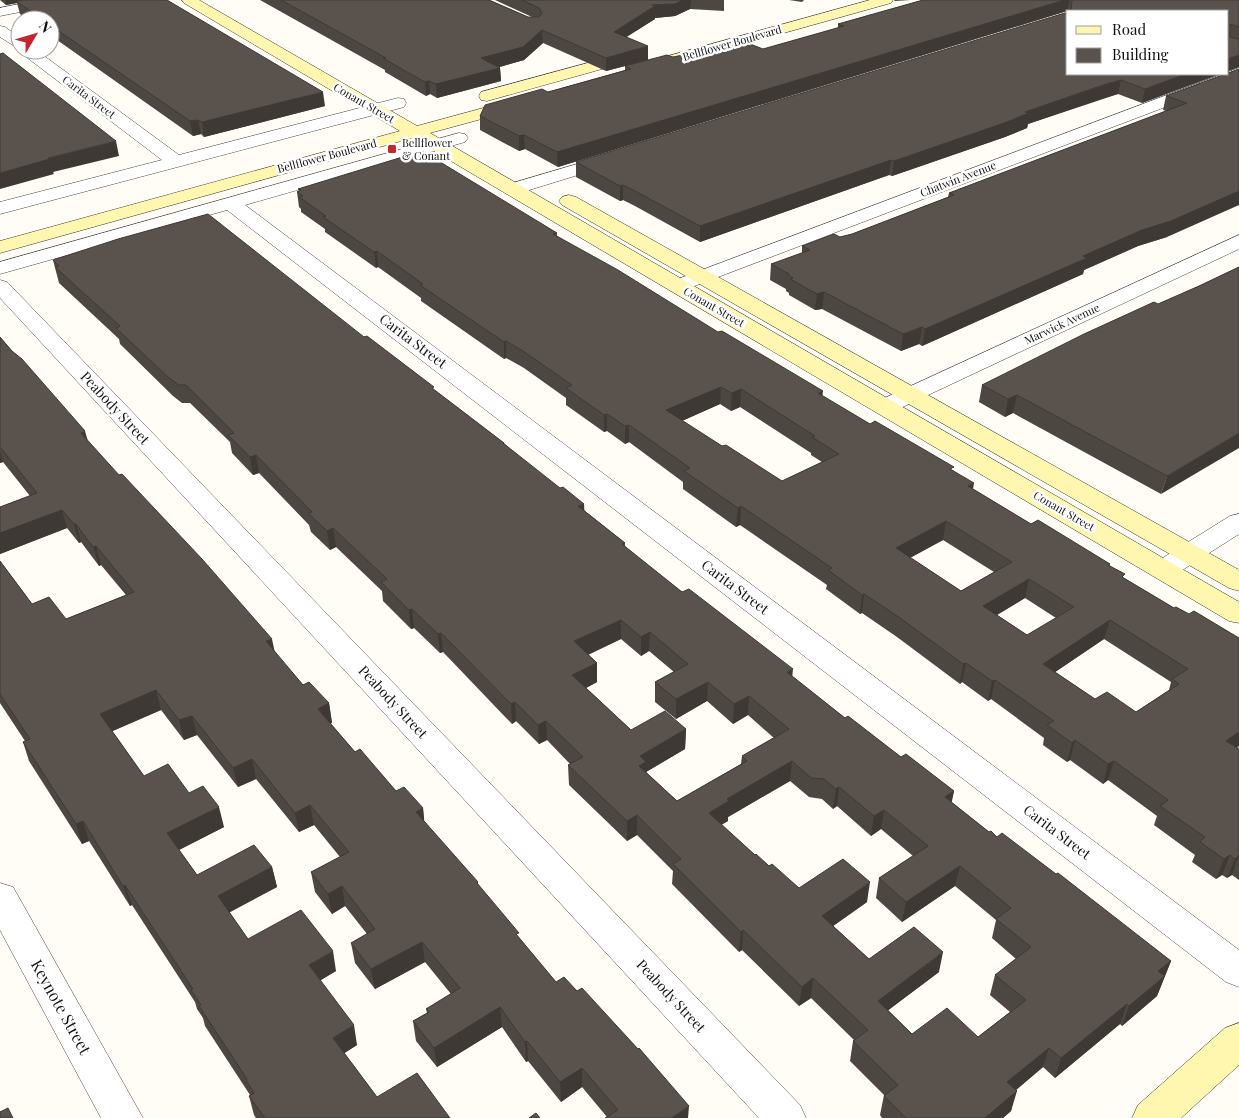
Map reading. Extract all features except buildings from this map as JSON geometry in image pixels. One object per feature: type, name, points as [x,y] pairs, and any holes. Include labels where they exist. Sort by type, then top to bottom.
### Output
[{"type":"street","points":[[0,12],[60,0]]},
{"type":"street","name":"Conant Street","points":[[189,0],[378,101]]},
{"type":"street","points":[[216,0],[320,59]]},
{"type":"street","name":"Bellflower Boulevard","points":[[189,176],[841,0]]},
{"type":"street","name":"Bellflower Boulevard","points":[[0,268],[231,203],[437,135],[886,0]]},
{"type":"street","name":"Carita Street","points":[[39,60],[176,162]]},
{"type":"street","name":"Chatwin Avenue","points":[[677,286],[1239,73]]},
{"type":"street","name":"Bellflower Boulevard","points":[[0,208],[176,162],[378,101],[407,116]]},
{"type":"street","name":"Conant Street","points":[[407,116],[437,135],[513,190],[1239,614]]},
{"type":"street","name":"Bellflower Boulevard","points":[[0,247],[407,116]]},
{"type":"street","name":"Conant Street","points":[[437,135],[459,138],[1239,582]]},
{"type":"street","points":[[513,190],[631,153]]},
{"type":"street","name":"Carita Street","points":[[231,203],[1239,971]]},
{"type":"street","name":"Marwick Avenue","points":[[884,406],[1239,241]]},
{"type":"street","name":"Peabody Street","points":[[0,286],[786,1118]]},
{"type":"street","points":[[1163,570],[1239,522]]},
{"type":"street","name":"Keynote Street","points":[[0,896],[122,1118]]},
{"type":"street","points":[[1152,1118],[1239,1040]]},
{"type":"place","name":"Bellflower & Conant","points":[[392,149]]}]
